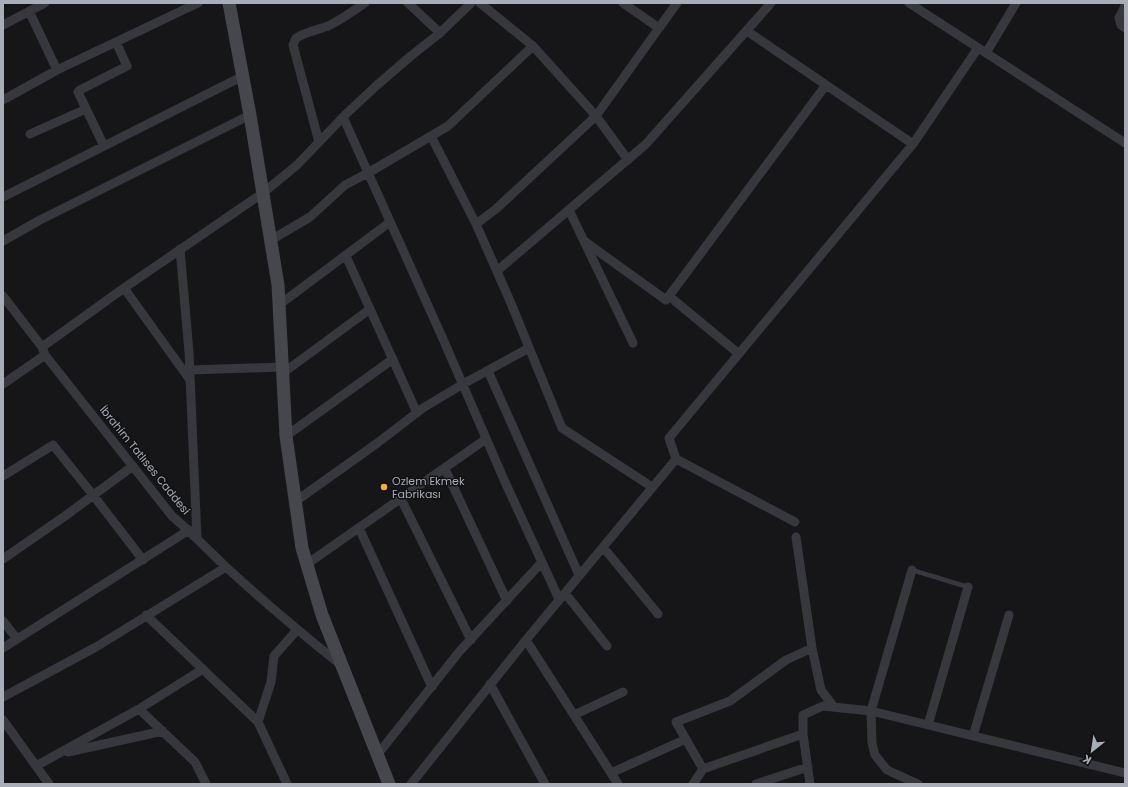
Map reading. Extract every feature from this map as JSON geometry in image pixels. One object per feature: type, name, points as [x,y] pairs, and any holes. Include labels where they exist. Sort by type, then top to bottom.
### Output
[{"type":"main road","points":[[229,3],[250,114],[278,285],[286,436],[302,548],[322,615],[389,784]]},
{"type":"street","points":[[3,25],[46,3]]},
{"type":"street","points":[[3,100],[57,70],[198,3]]},
{"type":"street","points":[[319,142],[293,45],[296,38],[301,34],[328,26],[365,3]]},
{"type":"street","points":[[408,3],[440,33]]},
{"type":"street","points":[[3,384],[124,288],[263,193],[298,165],[343,117],[376,86],[412,54],[440,33],[471,3]]},
{"type":"street","points":[[480,3],[533,46],[596,116],[628,160]]},
{"type":"street","points":[[623,3],[659,28]]},
{"type":"street","points":[[476,224],[496,209],[596,116],[677,3]]},
{"type":"street","points":[[497,271],[646,144],[771,3]]},
{"type":"street","points":[[909,3],[1125,143]]},
{"type":"street","points":[[795,522],[676,459],[669,438],[913,144],[1016,3]]},
{"type":"street","points":[[1125,6],[1119,18],[1121,25],[1125,28]]},
{"type":"street","points":[[29,11],[57,70]]},
{"type":"street","points":[[747,31],[913,144]]},
{"type":"street","points":[[104,146],[78,92],[127,66],[116,42]]},
{"type":"street","points":[[270,240],[310,217],[345,186],[448,126],[533,46]]},
{"type":"street","points":[[3,197],[243,76]]},
{"type":"street","points":[[584,242],[666,300],[826,86]]},
{"type":"street","points":[[30,134],[86,109]]},
{"type":"street","points":[[3,241],[40,220],[250,114]]},
{"type":"street","points":[[343,117],[542,562],[562,596],[607,646]]},
{"type":"street","points":[[431,136],[476,224],[562,428],[652,487]]},
{"type":"street","points":[[569,210],[633,343]]},
{"type":"street","points":[[279,305],[390,222]]},
{"type":"street","points":[[180,249],[190,370],[197,539]]},
{"type":"street","points":[[346,256],[417,413]]},
{"type":"street","points":[[124,288],[190,380]]},
{"type":"street","name":"İbrahim Tatlıses Caddesi","points":[[3,296],[43,351],[172,516],[189,530],[226,567],[297,630],[343,667]]},
{"type":"street","points":[[669,296],[738,354]]},
{"type":"street","points":[[190,370],[283,370],[370,309]]},
{"type":"street","points":[[296,501],[417,413],[463,384],[529,348]]},
{"type":"street","points":[[286,436],[392,359]]},
{"type":"street","points":[[488,370],[579,575]]},
{"type":"street","points":[[307,564],[486,439]]},
{"type":"street","points":[[3,476],[52,445],[94,495],[143,560]]},
{"type":"street","points":[[411,784],[490,684],[676,459]]},
{"type":"street","points":[[3,559],[133,466]]},
{"type":"street","points":[[444,468],[507,600]]},
{"type":"street","points":[[401,499],[471,640]]},
{"type":"street","points":[[359,528],[432,686]]},
{"type":"street","points":[[3,648],[189,530]]},
{"type":"street","points":[[796,537],[812,648],[820,690],[834,707]]},
{"type":"street","points":[[603,547],[658,614]]},
{"type":"street","points":[[378,754],[459,652],[542,562]]},
{"type":"street","points":[[3,697],[96,646],[226,567]]},
{"type":"street","points":[[912,570],[871,711],[872,743],[875,755],[887,770],[918,784]]},
{"type":"street","points":[[928,725],[968,587]]},
{"type":"street","points":[[146,615],[258,722],[287,784]]},
{"type":"street","points":[[973,736],[1009,615]]},
{"type":"street","points":[[3,621],[17,639]]},
{"type":"street","points":[[258,722],[271,682],[274,656],[297,630]]},
{"type":"street","points":[[526,640],[618,784]]},
{"type":"street","points":[[703,769],[676,722],[730,701],[786,660],[812,648]]},
{"type":"street","points":[[36,766],[139,710],[203,669]]},
{"type":"street","points":[[490,684],[545,784]]},
{"type":"street","points":[[574,715],[623,692]]},
{"type":"street","points":[[810,784],[803,734],[803,715],[823,706],[871,711],[1125,773]]},
{"type":"street","points":[[139,710],[195,762],[206,784]]},
{"type":"street","points":[[3,720],[49,784]]},
{"type":"street","points":[[58,754],[163,731]]},
{"type":"street","points":[[693,784],[703,769],[803,734]]},
{"type":"street","points":[[611,773],[686,739]]},
{"type":"street","points":[[756,784],[808,767]]},
{"type":"lane","points":[[912,570],[968,587]]},
{"type":"place","name":"Ozlem Ekmek Fabrikası","points":[[384,487]]}]
